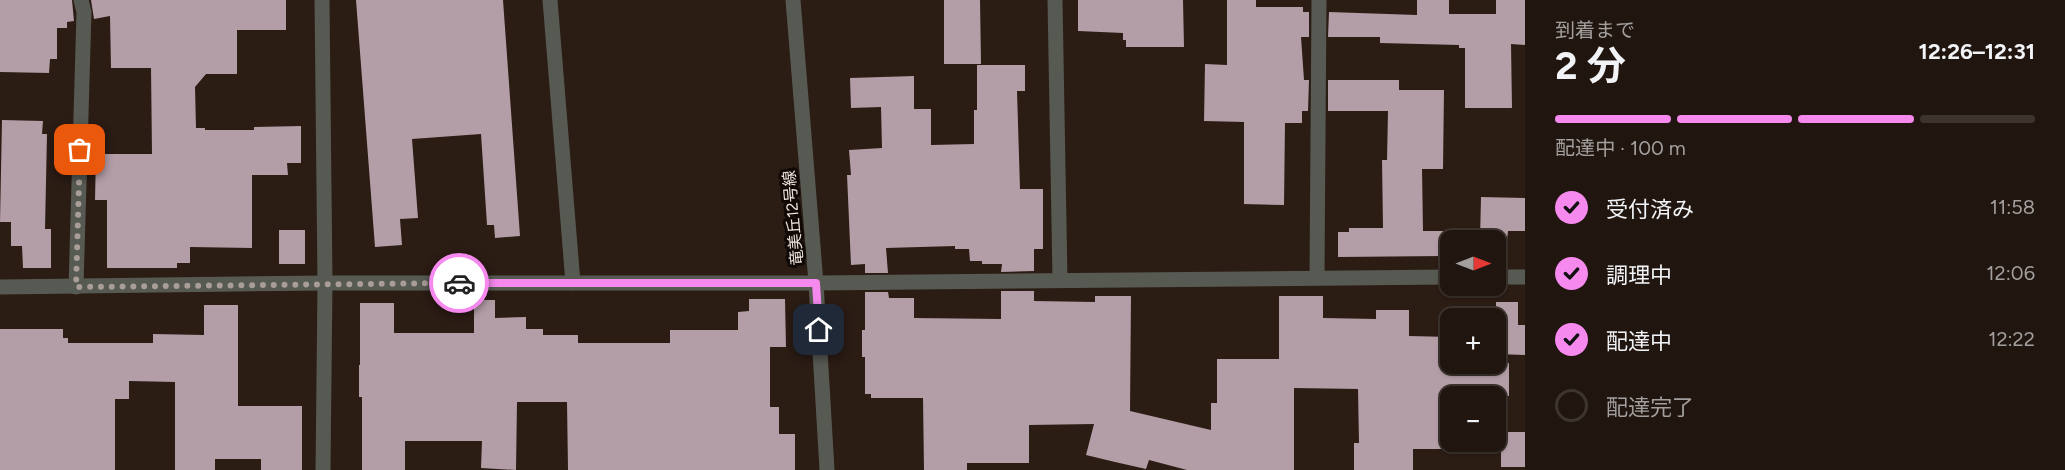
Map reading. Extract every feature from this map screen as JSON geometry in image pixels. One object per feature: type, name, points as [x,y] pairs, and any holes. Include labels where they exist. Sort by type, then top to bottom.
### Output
[{"type":"street","points":[[76,287],[84,12],[81,0]]},
{"type":"street","points":[[322,0],[325,283],[323,470]]},
{"type":"street","points":[[550,0],[573,283]]},
{"type":"street","name":"竜美丘12号線","points":[[793,0],[816,283],[827,470]]},
{"type":"street","points":[[1055,0],[1060,280]]},
{"type":"street","points":[[1317,277],[1318,0]]},
{"type":"street","points":[[0,287],[1440,277]]},
{"type":"street","points":[[1506,277],[1525,277]]},
{"type":"building","points":[[0,0],[72,0],[74,21],[67,22],[67,28],[57,28],[57,59],[50,59],[49,73],[0,72]]},
{"type":"building","points":[[91,0],[286,0],[286,30],[237,30],[237,74],[206,74],[195,87],[196,128],[254,130],[254,127],[301,126],[301,163],[287,163],[288,175],[252,175],[252,248],[190,247],[190,263],[177,263],[177,268],[107,268],[107,200],[95,200],[96,154],[152,154],[151,68],[111,68],[110,16],[94,19]]},
{"type":"building","points":[[356,0],[503,0],[520,236],[495,238],[494,225],[487,225],[481,134],[412,139],[418,218],[400,219],[402,245],[375,247]]},
{"type":"building","points":[[944,0],[980,0],[981,64],[944,64]]},
{"type":"building","points":[[1078,0],[1183,0],[1184,47],[1126,47],[1123,33],[1078,31]]},
{"type":"building","points":[[1227,0],[1256,0],[1256,7],[1303,7],[1303,12],[1309,12],[1309,37],[1301,37],[1304,80],[1309,80],[1308,111],[1302,111],[1302,123],[1285,123],[1284,205],[1244,204],[1244,122],[1204,121],[1205,64],[1227,65]]},
{"type":"building","points":[[1417,0],[1449,0],[1449,14],[1496,14],[1496,0],[1525,0],[1525,45],[1511,44],[1512,108],[1465,108],[1465,48],[1459,48],[1459,45],[1380,43],[1380,37],[1328,37],[1329,12],[1417,15]]},
{"type":"building","points":[[977,65],[1025,65],[1025,91],[1017,91],[1020,189],[1043,189],[1043,249],[1034,249],[1034,271],[1001,272],[1002,264],[982,264],[982,261],[970,261],[969,249],[955,249],[955,246],[886,248],[888,273],[865,273],[865,264],[851,265],[847,175],[851,175],[849,150],[882,148],[881,107],[851,108],[850,78],[914,76],[914,109],[931,109],[931,145],[974,144]]},
{"type":"building","points":[[1328,80],[1399,80],[1399,90],[1444,90],[1443,169],[1422,169],[1423,231],[1440,231],[1440,256],[1338,257],[1338,232],[1349,232],[1349,228],[1383,228],[1382,160],[1387,160],[1388,111],[1328,111]]},
{"type":"building","points":[[2,120],[43,121],[42,134],[47,134],[45,229],[51,229],[51,268],[23,268],[22,246],[11,246],[11,222],[0,222]]},
{"type":"building","points":[[1481,197],[1525,198],[1525,231],[1508,231],[1506,240],[1506,230],[1480,230]]},
{"type":"building","points":[[279,230],[305,230],[305,264],[279,264]]},
{"type":"building","points":[[1001,291],[1034,291],[1034,301],[1095,302],[1095,296],[1131,296],[1130,411],[1211,430],[1211,403],[1217,403],[1217,359],[1279,359],[1279,296],[1323,296],[1323,318],[1376,319],[1376,310],[1409,310],[1409,336],[1440,337],[1440,374],[1506,374],[1506,363],[1509,363],[1509,396],[1506,396],[1506,386],[1440,386],[1440,449],[1413,449],[1413,470],[1354,470],[1354,443],[1359,443],[1358,389],[1294,388],[1294,470],[1187,470],[1149,460],[1146,469],[1115,462],[1086,455],[1094,424],[1029,425],[1029,463],[967,463],[967,470],[924,470],[923,398],[871,398],[871,394],[865,394],[862,330],[865,330],[865,292],[888,292],[889,298],[914,298],[914,318],[1001,319]]},
{"type":"building","points":[[749,299],[785,299],[786,347],[770,347],[770,407],[779,407],[779,434],[795,434],[795,470],[568,470],[567,402],[517,402],[516,470],[481,468],[482,441],[405,441],[405,470],[362,470],[362,397],[359,397],[360,303],[394,303],[394,333],[474,333],[474,300],[495,300],[495,318],[526,317],[526,329],[543,329],[543,335],[578,335],[578,343],[670,343],[670,330],[738,330],[738,312],[749,311]]},
{"type":"building","points":[[1496,302],[1518,302],[1518,325],[1525,325],[1525,355],[1506,354],[1506,308],[1496,308]]},
{"type":"building","points":[[204,305],[238,305],[238,406],[302,406],[302,470],[261,470],[261,459],[215,459],[215,470],[175,470],[175,382],[129,381],[129,399],[115,399],[115,470],[0,470],[0,329],[63,329],[63,338],[68,338],[68,343],[153,343],[153,334],[204,335]]},
{"type":"building","points":[[1506,432],[1525,432],[1525,467],[1501,467],[1501,452],[1506,452]]},
{"type":"way so far","points":[[80,150],[76,287],[459,283]]},
{"type":"route","points":[[459,283],[816,283],[819,330]]}]
